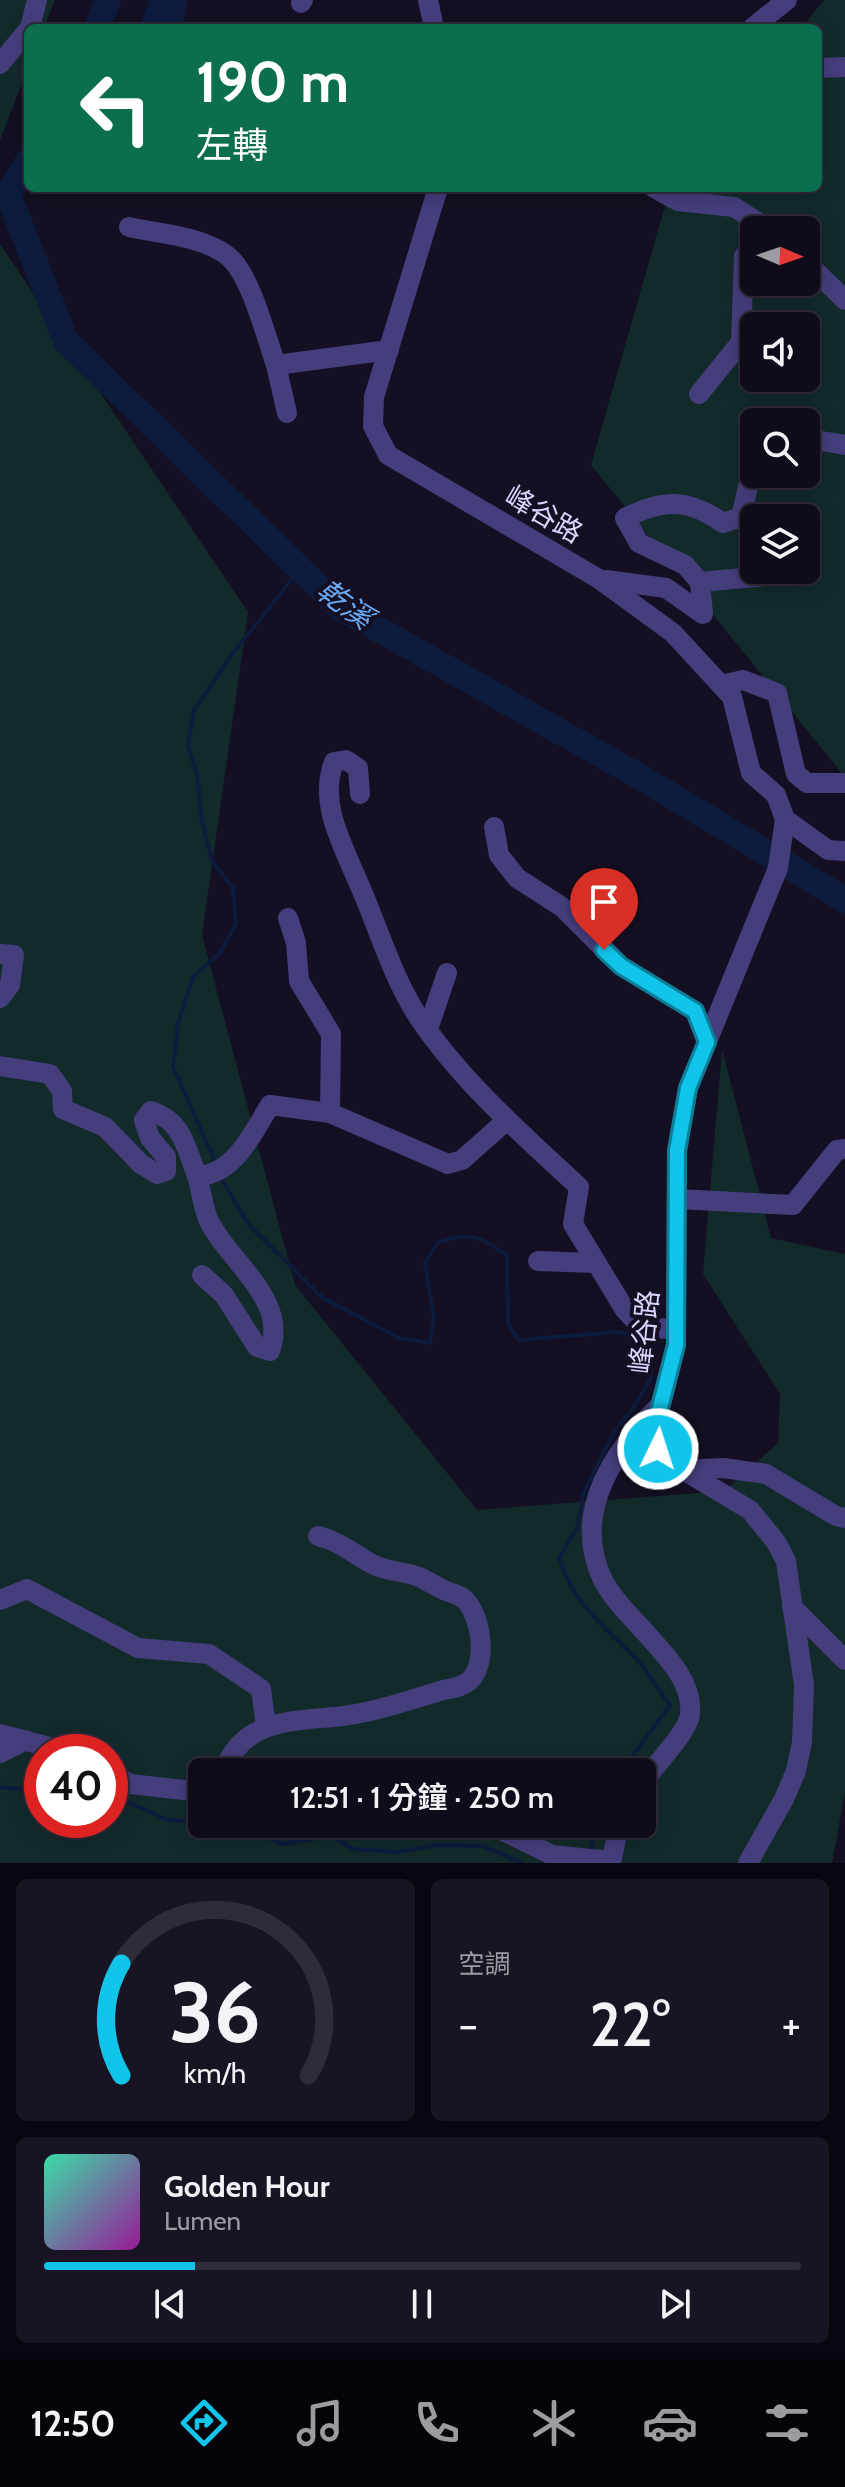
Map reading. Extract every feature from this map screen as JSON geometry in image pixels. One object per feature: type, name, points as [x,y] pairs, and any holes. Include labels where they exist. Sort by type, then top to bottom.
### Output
[{"type":"street","points":[[30,24],[37,0]]},
{"type":"street","points":[[428,0],[433,24]]},
{"type":"street","points":[[757,24],[787,0]]},
{"type":"street","points":[[0,64],[24,35]]},
{"type":"street","points":[[822,68],[845,67]]},
{"type":"street","name":"峰谷路","points":[[437,192],[374,397],[373,426],[388,455],[599,579],[673,633],[732,697],[751,773],[776,795],[785,820],[778,868],[688,1088],[677,1151],[676,1345],[653,1435],[658,1449],[683,1470],[750,1510],[776,1542],[786,1561],[804,1685],[802,1742],[796,1771],[784,1799],[748,1863]]},
{"type":"street","points":[[661,192],[678,201],[734,207],[748,216]]},
{"type":"street","points":[[129,227],[204,243],[230,258],[245,281],[276,365],[287,413]]},
{"type":"street","points":[[820,276],[845,300]]},
{"type":"street","points":[[699,394],[741,342],[743,296]]},
{"type":"street","points":[[276,365],[389,350]]},
{"type":"street","points":[[820,441],[845,445]]},
{"type":"street","points":[[599,579],[666,588],[703,614],[700,582],[685,565],[639,543],[625,518],[652,505],[675,503],[706,511],[723,523],[741,517],[748,488]]},
{"type":"street","points":[[700,582],[740,578]]},
{"type":"street","points":[[721,685],[743,680],[777,693],[796,774],[807,783],[845,783]]},
{"type":"street","points":[[360,794],[358,768],[346,760],[334,762],[328,779],[327,796],[337,831],[382,946],[419,1018],[507,1120],[579,1187],[573,1224],[625,1310],[640,1326],[676,1330]]},
{"type":"street","points":[[785,820],[828,850],[845,851]]},
{"type":"street","points":[[494,827],[499,855],[517,878],[562,907],[621,966],[695,1011],[710,1033]]},
{"type":"street","points":[[288,918],[296,943],[299,981],[331,1034],[330,1113]]},
{"type":"street","points":[[0,954],[14,955],[10,985],[0,998]]},
{"type":"street","points":[[428,1029],[447,973]]},
{"type":"street","points":[[0,1066],[50,1074],[62,1091],[63,1109],[105,1127],[141,1164],[157,1174],[166,1171],[166,1157],[150,1138],[144,1120],[151,1111],[168,1116],[211,1172],[208,1219],[232,1258],[254,1279],[268,1309],[275,1337],[270,1351],[257,1347],[224,1295],[202,1275]]},
{"type":"street","points":[[211,1172],[241,1153],[270,1105],[330,1113],[448,1164],[462,1160],[507,1120]]},
{"type":"street","points":[[677,1199],[793,1205],[837,1150],[845,1149]]},
{"type":"street","points":[[538,1261],[595,1263]]},
{"type":"street","points":[[656,1764],[690,1716],[689,1694],[675,1667],[603,1580],[591,1543],[595,1496],[632,1434],[662,1403]]},
{"type":"street","points":[[683,1470],[723,1468],[766,1474],[836,1516],[845,1518]]},
{"type":"street","points":[[228,1758],[247,1739],[266,1727],[314,1716],[335,1717],[421,1698],[469,1681],[480,1668],[482,1649],[479,1628],[463,1598],[416,1576],[373,1564],[332,1540],[318,1536]]},
{"type":"street","points":[[0,1600],[27,1589],[138,1648],[209,1654],[261,1689],[266,1727]]},
{"type":"street","points":[[792,1607],[845,1660]]},
{"type":"street","points":[[0,1734],[24,1740]]},
{"type":"street","points":[[0,1753],[24,1741]]},
{"type":"street","points":[[128,1783],[188,1790]]},
{"type":"street","points":[[514,1838],[550,1859],[601,1860],[612,1838]]},
{"type":"green space","points":[[0,0],[55,0],[46,24],[24,24],[24,78],[0,140]]},
{"type":"green space","points":[[824,0],[845,0],[845,777],[591,465],[669,192],[822,192],[822,24],[804,24]]},
{"type":"green space","points":[[0,244],[248,612],[202,935],[295,1285],[477,1510],[724,1491],[778,1443],[780,1394],[703,1274],[722,1049],[771,1238],[845,1254],[845,1792],[832,1863],[0,1863]]},
{"type":"water","points":[[149,0],[188,0],[183,24],[141,23]]},
{"type":"waterway","name":"乾溪","points":[[99,24],[108,0]]},
{"type":"waterway","name":"乾溪","points":[[24,168],[8,194],[66,341],[339,607],[637,775],[845,900]]},
{"type":"waterway","points":[[217,1166],[173,1067],[178,1023],[193,977],[220,953],[236,924],[233,888],[212,861],[202,821],[197,774],[188,746],[194,710],[233,653],[300,569]]},
{"type":"waterway","points":[[221,1178],[249,1225],[323,1298],[399,1338],[430,1343],[434,1318],[425,1264],[437,1243],[466,1236],[481,1239],[507,1256],[508,1324],[519,1340],[617,1332],[636,1335],[651,1356],[651,1378],[632,1410],[616,1429],[598,1463],[583,1495],[577,1528],[559,1558],[573,1590],[582,1602],[641,1665],[670,1705],[631,1758]]},
{"type":"waterway","points":[[0,1787],[24,1790]]},
{"type":"waterway","points":[[128,1802],[168,1820],[188,1821]]},
{"type":"waterway","points":[[270,1838],[281,1844],[319,1838]]},
{"type":"waterway","points":[[335,1838],[353,1849],[397,1852],[438,1845],[483,1846],[522,1863]]},
{"type":"waterway","points":[[591,1853],[593,1838]]},
{"type":"route","points":[[604,950],[621,966],[695,1011],[707,1042],[688,1088],[677,1151],[676,1345],[653,1435],[658,1449]]}]
